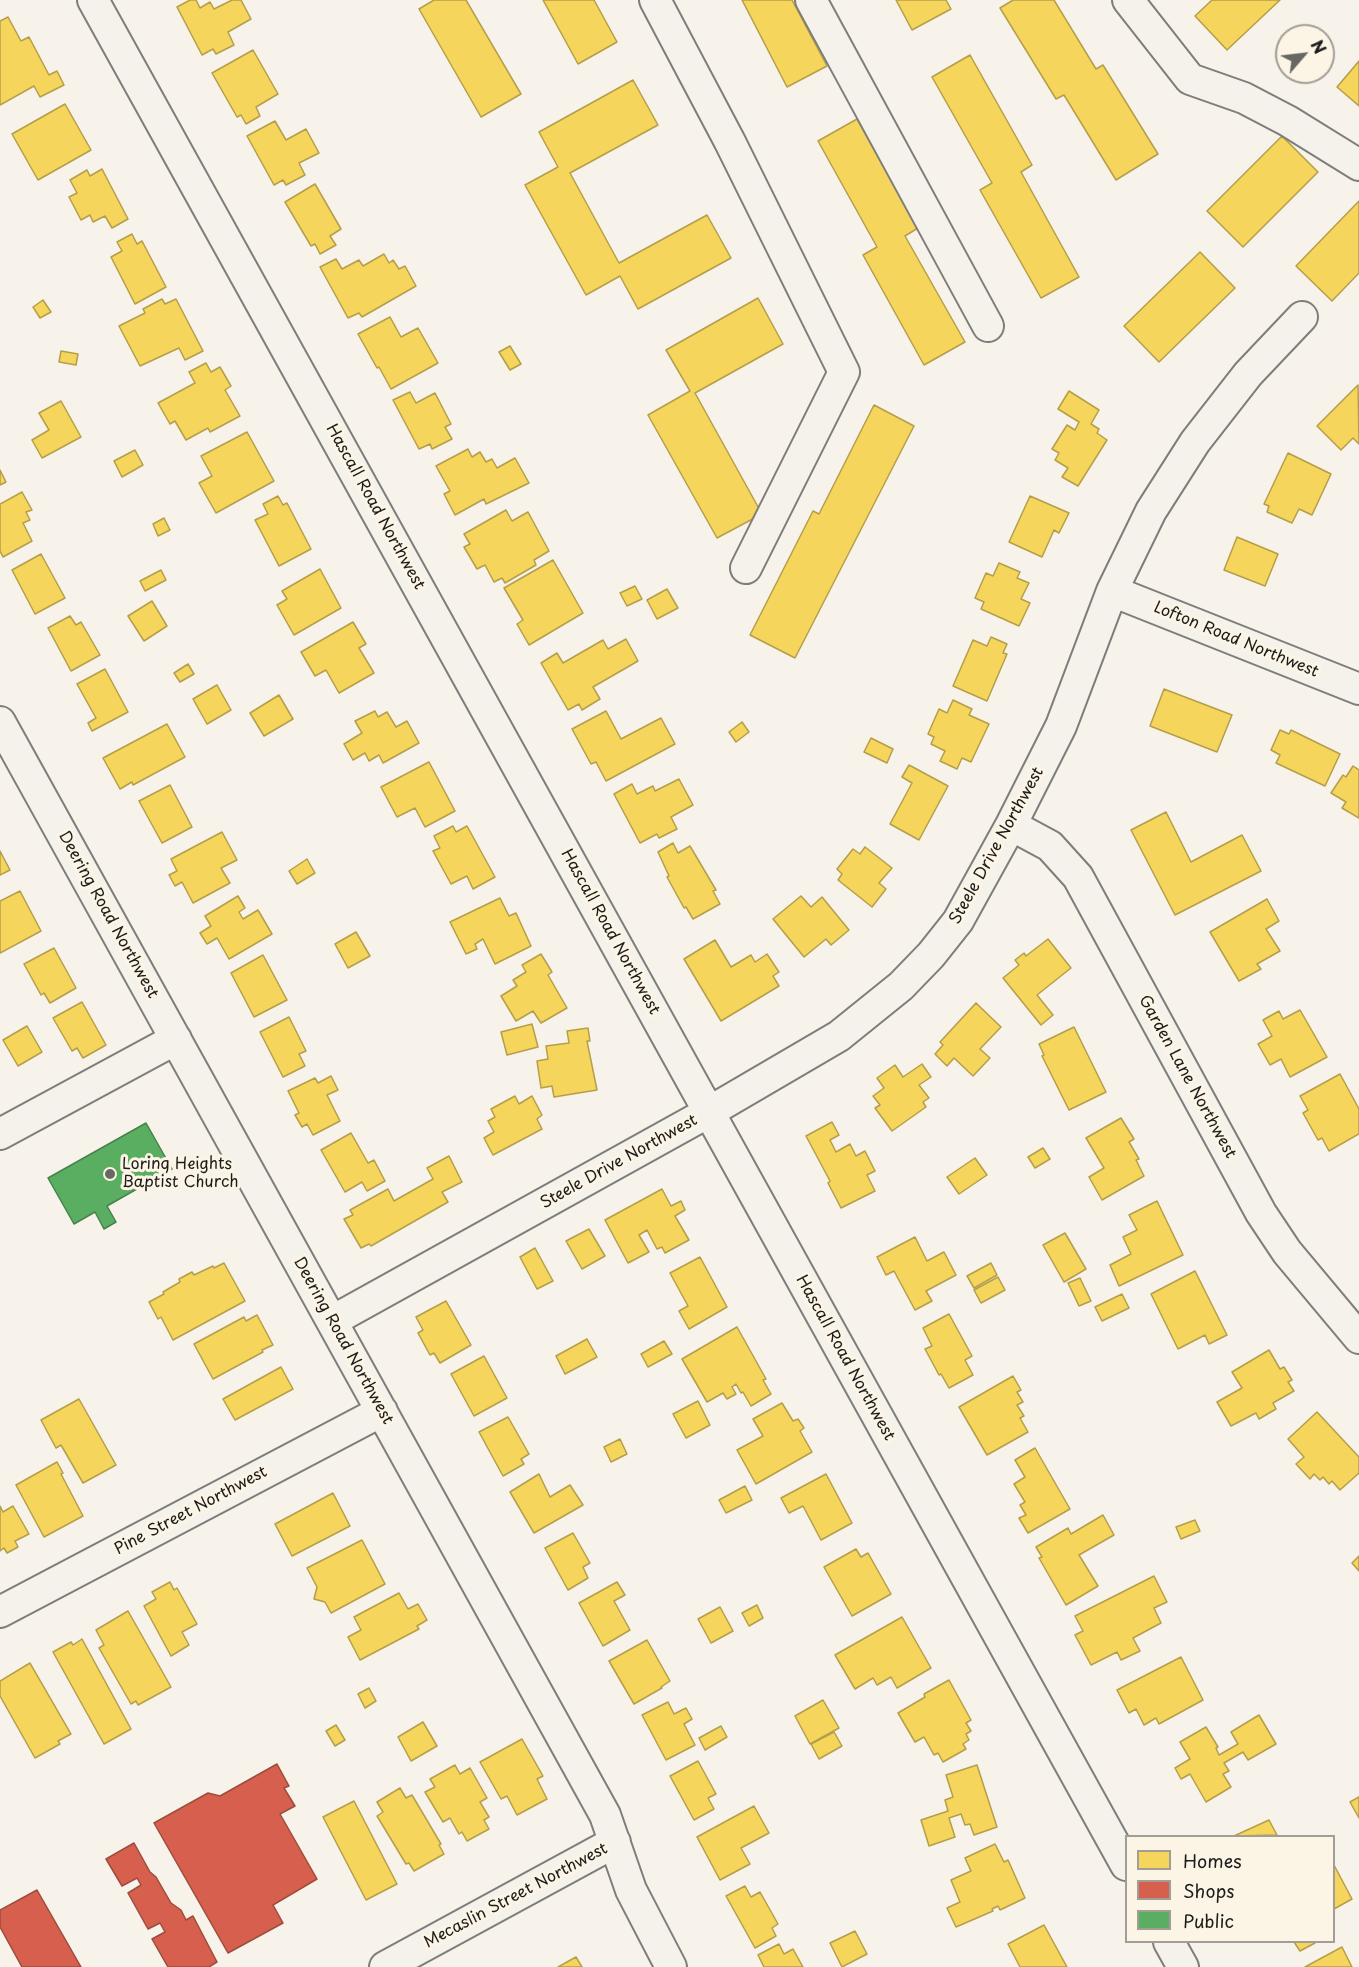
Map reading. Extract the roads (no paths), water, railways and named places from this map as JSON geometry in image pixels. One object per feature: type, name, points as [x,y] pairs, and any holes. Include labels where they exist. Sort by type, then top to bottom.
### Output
[{"type":"street","name":"Hascall Road Northwest","points":[[93,0],[1125,1863]]},
{"type":"street","points":[[655,0],[730,142],[844,372],[746,568]]},
{"type":"street","points":[[811,0],[988,326]]},
{"type":"street","points":[[1128,0],[1190,79],[1244,98],[1288,121],[1359,165]]},
{"type":"street","name":"Steele Drive Northwest","points":[[332,1321],[709,1112],[839,1036],[902,986],[958,921],[1011,825],[1061,726],[1112,591],[1152,511],[1195,442],[1248,374],[1302,317]]},
{"type":"street","name":"Lofton Road Northwest","points":[[1112,591],[1359,689]]},
{"type":"street","name":"Deering Road Northwest","points":[[0,722],[605,1815],[631,1890],[671,1967]]},
{"type":"street","name":"Garden Lane Northwest","points":[[1011,825],[1050,846],[1078,877],[1261,1214],[1287,1252],[1347,1315],[1359,1338]]},
{"type":"street","points":[[0,1134],[176,1039]]},
{"type":"street","name":"Pine Street Northwest","points":[[0,1612],[382,1411]]},
{"type":"street","name":"Mecaslin Street Northwest","points":[[385,1967],[615,1842]]},
{"type":"street","points":[[1170,1943],[1183,1967]]},
{"type":"place","name":"Loring Heights Baptist Church","points":[[110,1174]]}]
